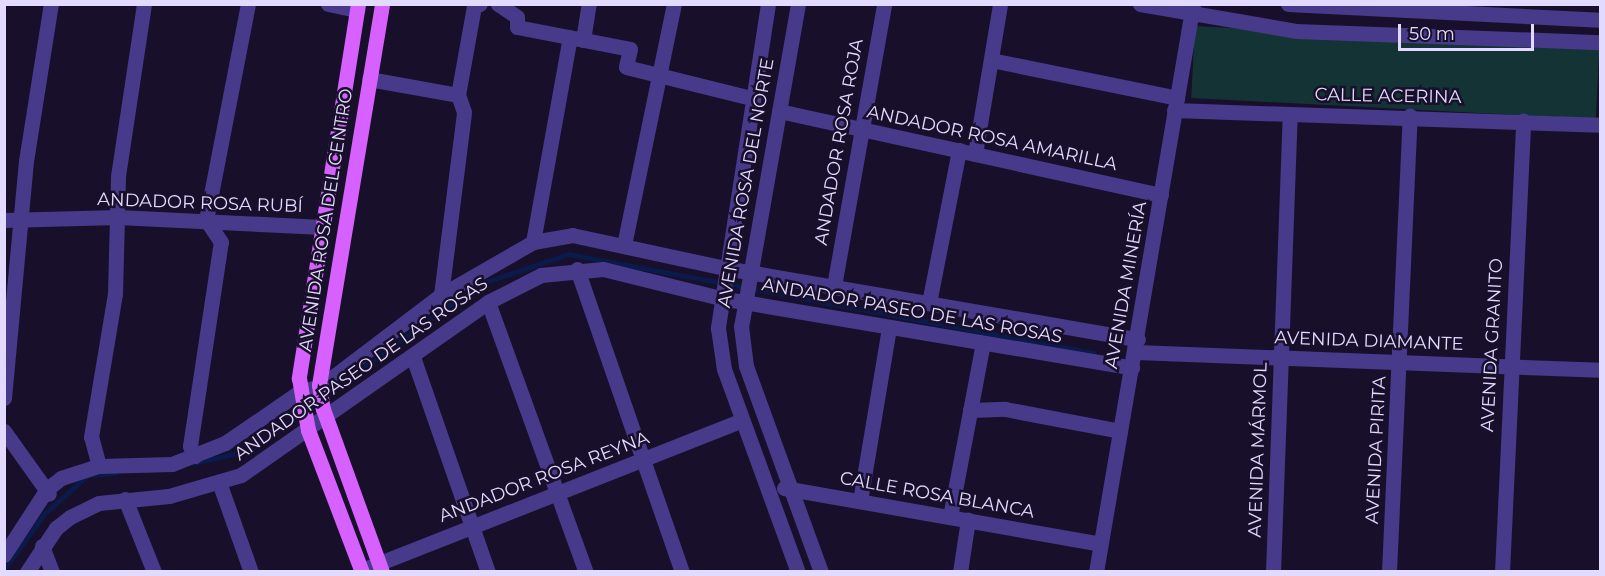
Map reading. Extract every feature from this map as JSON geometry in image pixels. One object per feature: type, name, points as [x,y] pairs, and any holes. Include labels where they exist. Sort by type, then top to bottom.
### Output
[{"type":"main road","name":"AVENIDA ROSA DEL CENTRO","points":[[381,567],[324,414],[320,386],[324,336],[382,4]]},
{"type":"main road","name":"AVENIDA ROSA DEL CENTRO","points":[[357,7],[303,336],[301,396],[307,425],[362,571]]},
{"type":"street","points":[[4,398],[21,222],[51,4]]},
{"type":"street","points":[[99,466],[91,437],[115,293],[118,176],[144,4]]},
{"type":"street","points":[[195,455],[190,446],[221,242],[206,220],[248,4]]},
{"type":"street","points":[[328,4],[357,7]]},
{"type":"street","points":[[441,295],[464,112],[458,95],[474,6],[480,4]]},
{"type":"street","points":[[498,4],[517,17],[517,27],[630,49],[626,67],[751,98]]},
{"type":"street","points":[[533,242],[576,38],[589,4]]},
{"type":"street","points":[[624,245],[656,74],[674,4]]},
{"type":"street","name":"AVENIDA ROSA DEL NORTE","points":[[768,4],[722,282],[724,369],[741,421],[798,572]]},
{"type":"street","name":"AVENIDA ROSA DEL NORTE","points":[[798,4],[742,298],[746,366],[821,572]]},
{"type":"street","name":"ANDADOR ROSA ROJA","points":[[834,286],[859,128],[884,4]]},
{"type":"street","points":[[975,154],[1000,4]]},
{"type":"street","points":[[1140,4],[1192,11],[1296,31],[1600,42]]},
{"type":"street","points":[[1288,4],[1600,20]]},
{"type":"street","name":"AVENIDA MINERÍA","points":[[1096,572],[1137,345],[1192,11]]},
{"type":"street","name":"CALLE ACERINA","points":[[991,60],[1176,104],[1290,114],[1410,115],[1600,125]]},
{"type":"street","points":[[369,79],[458,95]]},
{"type":"street","name":"ANDADOR ROSA AMARILLA","points":[[779,111],[1161,195]]},
{"type":"street","name":"AVENIDA MÁRMOL","points":[[1273,572],[1290,114]]},
{"type":"street","name":"AVENIDA PIRITA","points":[[1389,572],[1410,115]]},
{"type":"street","name":"AVENIDA GRANITO","points":[[1502,572],[1509,367],[1523,120]]},
{"type":"street","points":[[929,303],[959,150]]},
{"type":"street","name":"ANDADOR ROSA RUBÍ","points":[[4,220],[21,222],[118,217],[190,224],[206,220],[322,227]]},
{"type":"street","name":"ANDADOR PASEO DE LAS ROSAS","points":[[48,492],[61,478],[99,466],[172,464],[225,443],[320,386],[441,295],[533,242],[572,234],[624,245],[722,282],[742,298],[889,327],[1132,368]]},
{"type":"street","name":"ANDADOR PASEO DE LAS ROSAS","points":[[27,572],[42,546],[70,517],[99,503],[220,484],[413,357],[488,302],[541,275],[577,269],[603,268],[722,282],[747,276],[834,286],[1137,345]]},
{"type":"street","points":[[577,269],[682,572]]},
{"type":"street","points":[[488,302],[586,572]]},
{"type":"street","points":[[860,501],[889,327]]},
{"type":"street","points":[[950,517],[983,343]]},
{"type":"street","name":"AVENIDA DIAMANTE","points":[[1137,345],[1281,357],[1400,360],[1600,370]]},
{"type":"street","points":[[413,357],[488,572]]},
{"type":"street","points":[[970,410],[1005,409],[1120,431]]},
{"type":"street","name":"ANDADOR ROSA REYNA","points":[[362,571],[381,567],[471,526],[741,421]]},
{"type":"street","points":[[4,430],[48,492],[4,555]]},
{"type":"street","points":[[220,484],[252,572]]},
{"type":"street","name":"CALLE ROSA BLANCA","points":[[767,486],[1100,544]]},
{"type":"street","points":[[125,499],[154,572]]},
{"type":"street","points":[[960,572],[968,520]]},
{"type":"street","points":[[42,546],[52,572]]},
{"type":"green space","points":[[1195,26],[1599,47],[1596,119],[1191,98]]},
{"type":"waterway","points":[[194,463],[251,450],[477,285],[568,254],[1094,353]]},
{"type":"waterway","points":[[4,569],[45,513],[88,475],[116,473]]}]
